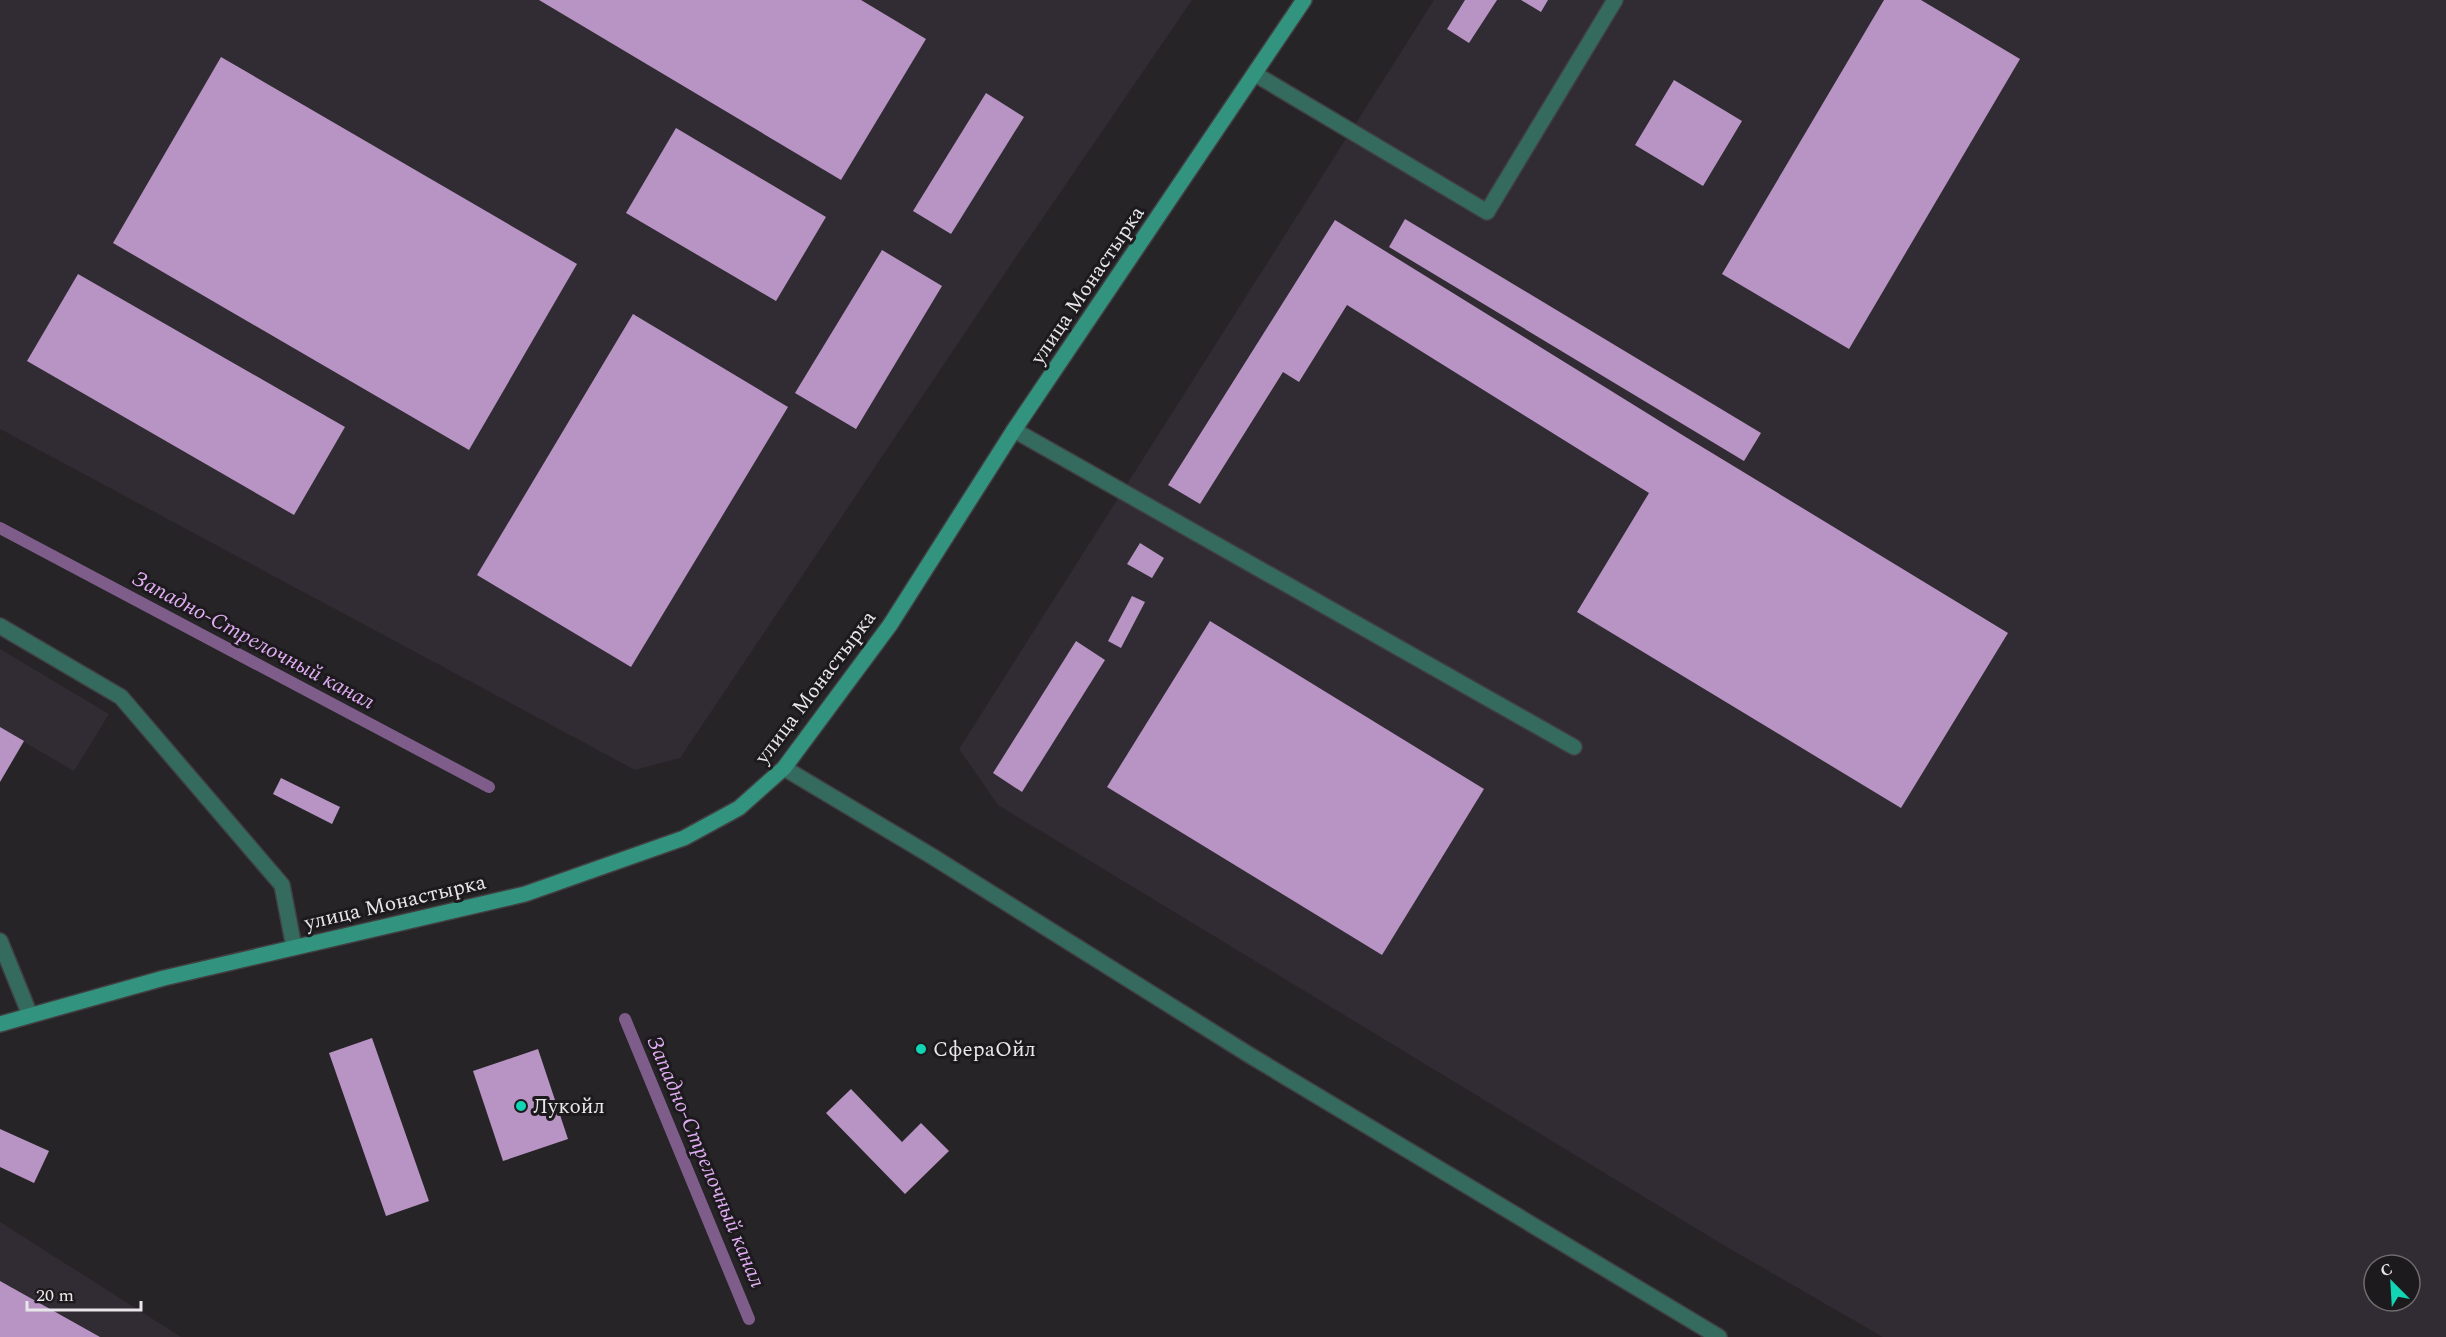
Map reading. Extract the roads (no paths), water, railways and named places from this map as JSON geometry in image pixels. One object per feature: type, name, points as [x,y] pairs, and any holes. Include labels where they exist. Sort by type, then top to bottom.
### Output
[{"type":"street","name":"улица Монастырка","points":[[0,1024],[164,978],[525,894],[684,838],[740,808],[784,768],[890,625],[1014,430],[1304,0]]},
{"type":"street","points":[[1255,74],[1487,212],[1615,0]]},
{"type":"street","points":[[1014,430],[1574,747]]},
{"type":"street","points":[[0,626],[121,697],[282,885],[294,947]]},
{"type":"street","points":[[784,768],[930,855],[1251,1056],[1719,1337]]},
{"type":"street","points":[[0,941],[30,1015]]},
{"type":"waterway","name":"Западно-Стрелочный канал","points":[[0,528],[489,787]]},
{"type":"waterway","name":"Западно-Стрелочный канал","points":[[625,1019],[749,1319]]},
{"type":"place","name":"СфераОйл","points":[[921,1049]]},
{"type":"place","name":"Лукойл","points":[[521,1106]]}]
